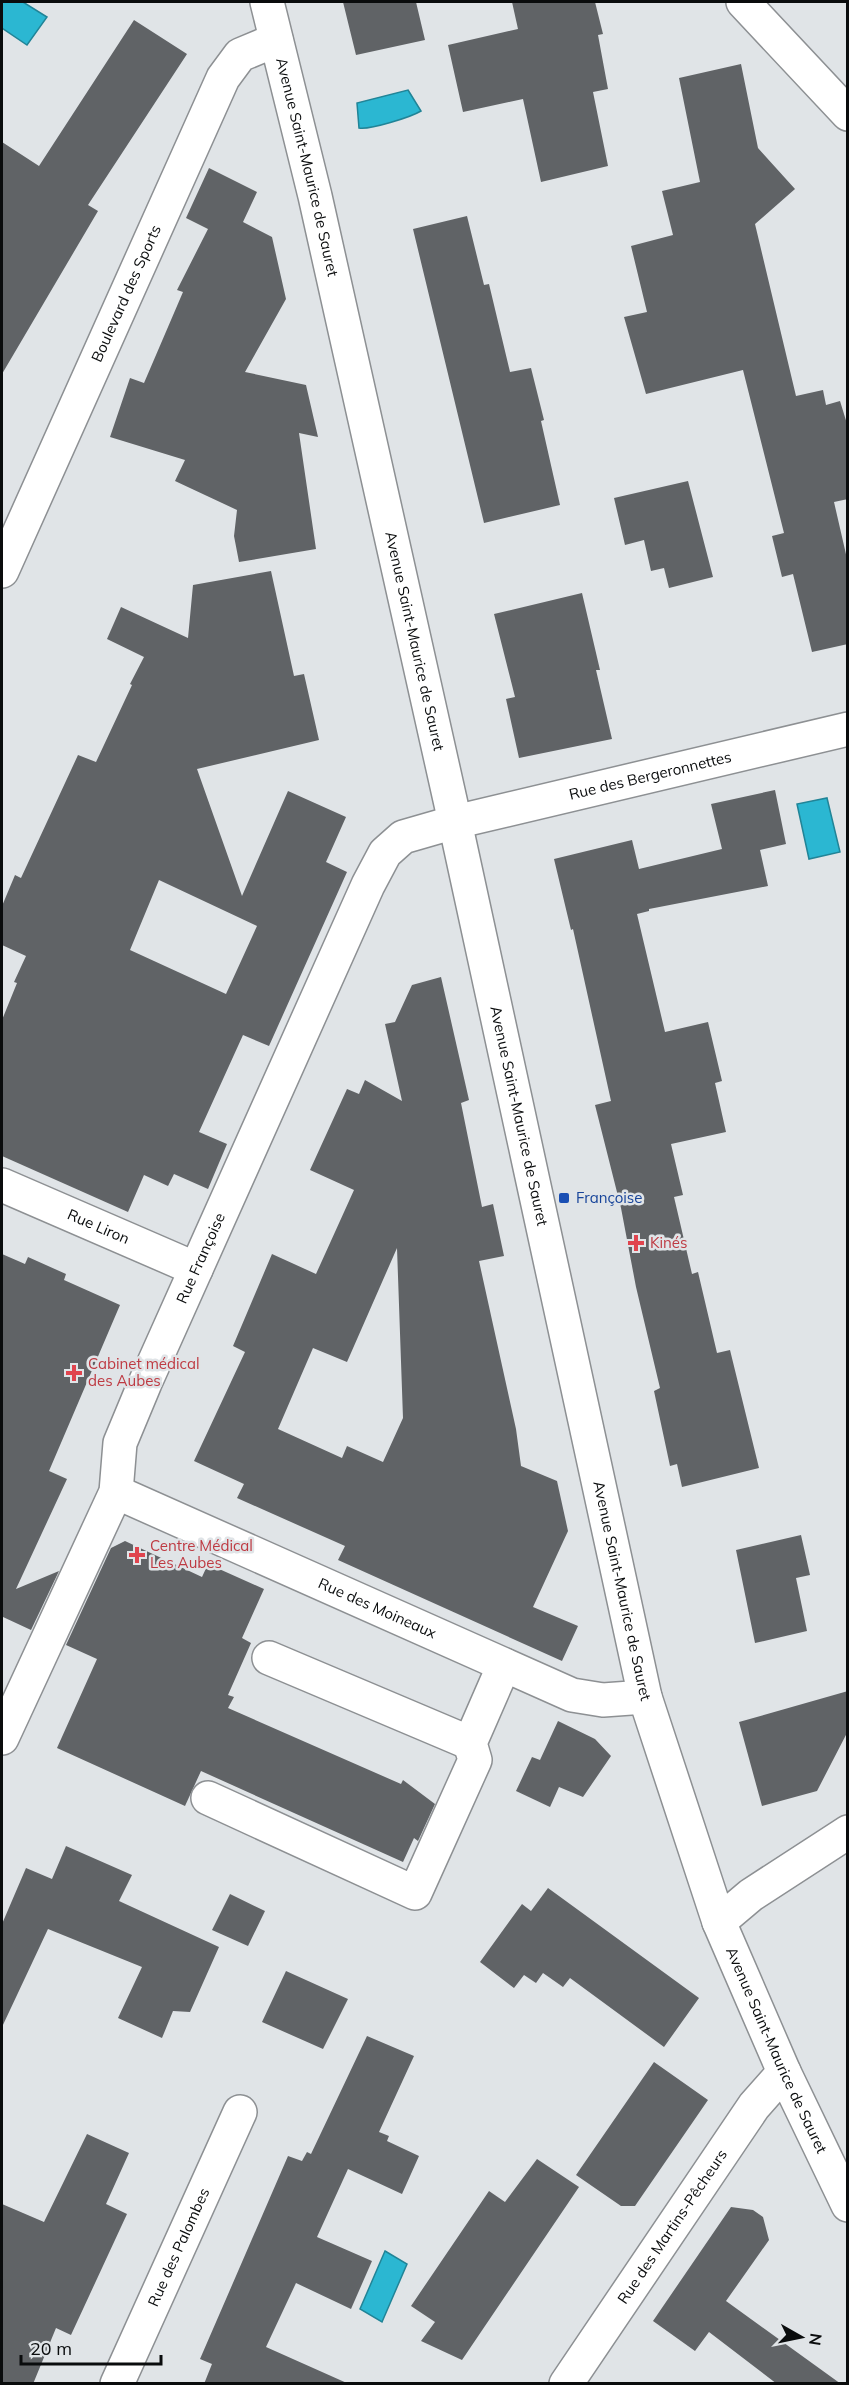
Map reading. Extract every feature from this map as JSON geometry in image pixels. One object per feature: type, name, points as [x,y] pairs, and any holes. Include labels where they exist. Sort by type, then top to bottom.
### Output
[{"type":"street","name":"Avenue Saint-Maurice de Sauret","points":[[267,2],[315,196],[455,822],[645,1696],[719,1922],[784,2072],[848,2205]]},
{"type":"street","points":[[743,2],[848,114]]},
{"type":"street","name":"Boulevard des Sports","points":[[2,571],[223,78],[240,55],[276,40]]},
{"type":"street","name":"Rue des Bergeronnettes","points":[[455,822],[848,729]]},
{"type":"street","name":"Rue Françoise","points":[[2,1738],[116,1492],[120,1443],[368,885],[385,853],[403,837],[455,822]]},
{"type":"street","name":"Rue Liron","points":[[2,1185],[196,1269]]},
{"type":"street","name":"Rue des Moineaux","points":[[116,1492],[572,1695],[603,1700],[645,1696]]},
{"type":"street","points":[[269,1658],[470,1743]]},
{"type":"street","points":[[208,1798],[415,1893],[475,1760],[470,1743],[504,1665]]},
{"type":"street","points":[[719,1922],[752,1895],[848,1832]]},
{"type":"street","name":"Rue des Martins-Pêcheurs","points":[[566,2384],[754,2106],[784,2072]]},
{"type":"street","name":"Rue des Palombes","points":[[117,2384],[240,2112]]},
{"type":"water","points":[[2,2],[23,2],[47,17],[27,45],[2,28]]},
{"type":"water","points":[[408,90],[421,111],[372,127],[359,128],[357,103]]},
{"type":"water","points":[[827,798],[840,852],[809,859],[797,804]]},
{"type":"water","points":[[385,2251],[407,2264],[382,2322],[360,2309]]},
{"type":"building","points":[[343,2],[416,2],[425,40],[356,55]]},
{"type":"building","points":[[512,2],[595,2],[603,34],[598,35],[608,89],[593,92],[608,166],[541,182],[523,99],[463,112],[448,45],[518,29]]},
{"type":"building","points":[[134,20],[187,54],[88,205],[98,211],[2,374],[2,142],[39,166]]},
{"type":"building","points":[[741,64],[758,148],[795,189],[755,224],[796,396],[823,390],[826,405],[840,401],[848,427],[848,499],[834,502],[848,563],[848,644],[812,652],[793,574],[782,577],[772,536],[784,533],[743,370],[646,394],[624,317],[647,312],[631,246],[673,235],[662,191],[700,182],[679,78]]},
{"type":"building","points":[[209,168],[257,192],[243,222],[272,237],[286,299],[245,372],[306,385],[318,437],[299,433],[316,549],[239,562],[234,536],[237,510],[175,481],[185,460],[110,437],[130,378],[144,383],[183,292],[177,290],[208,229],[186,218]]},
{"type":"building","points":[[467,216],[484,285],[489,284],[510,372],[531,368],[544,420],[541,421],[560,505],[484,523],[413,229]]},
{"type":"building","points":[[688,481],[713,577],[669,588],[664,568],[651,571],[644,540],[625,545],[614,498]]},
{"type":"building","points":[[271,571],[294,676],[304,674],[319,740],[197,769],[242,896],[288,791],[346,817],[326,862],[347,872],[269,1046],[243,1035],[199,1132],[227,1144],[208,1189],[174,1174],[168,1186],[144,1175],[128,1212],[2,1156],[2,1020],[17,983],[14,982],[26,956],[2,945],[2,906],[15,875],[21,878],[78,755],[96,762],[144,657],[107,639],[121,607],[188,638],[193,585]],"holes":[[[159,880],[257,926],[226,994],[130,950]]]},
{"type":"building","points":[[582,593],[600,670],[596,670],[612,739],[519,758],[506,699],[515,697],[494,614]]},
{"type":"building","points":[[775,790],[786,844],[760,850],[768,886],[649,909],[649,911],[637,914],[665,1032],[708,1022],[722,1081],[715,1083],[726,1132],[671,1144],[683,1195],[674,1197],[692,1274],[698,1272],[717,1353],[730,1350],[759,1468],[682,1487],[677,1464],[670,1466],[654,1391],[660,1388],[636,1287],[621,1208],[595,1105],[611,1101],[573,929],[571,930],[554,859],[632,840],[639,869],[722,849],[711,804]]},
{"type":"building","points":[[441,977],[469,1100],[461,1103],[482,1207],[493,1204],[504,1256],[479,1261],[516,1429],[521,1466],[557,1481],[568,1531],[533,1607],[578,1626],[562,1661],[338,1560],[345,1546],[237,1498],[244,1484],[194,1461],[245,1352],[233,1346],[272,1254],[316,1274],[354,1190],[310,1170],[347,1089],[359,1094],[365,1080],[402,1101],[385,1024],[395,1022],[412,985]],"holes":[[[397,1248],[403,1418],[383,1462],[347,1446],[342,1458],[278,1429],[313,1348],[347,1362]]]},
{"type":"building","points":[[2,1254],[25,1264],[28,1257],[66,1274],[64,1280],[120,1305],[49,1471],[67,1479],[16,1589],[59,1571],[31,1630],[3,1617],[2,1621]]},
{"type":"building","points":[[801,1535],[810,1575],[796,1578],[807,1631],[755,1643],[736,1550]]},
{"type":"building","points":[[125,1541],[202,1577],[208,1564],[264,1589],[242,1638],[251,1643],[228,1695],[234,1697],[228,1708],[401,1784],[403,1780],[435,1804],[418,1841],[414,1838],[403,1862],[201,1771],[185,1806],[57,1748],[97,1659],[66,1645],[111,1548]]},
{"type":"building","points":[[848,1691],[848,1731],[817,1791],[762,1806],[739,1722]]},
{"type":"building","points":[[558,1721],[595,1739],[611,1756],[583,1797],[559,1787],[550,1807],[516,1791],[532,1757],[540,1760]]},
{"type":"building","points":[[66,1846],[132,1875],[119,1901],[219,1947],[190,2012],[173,2011],[162,2038],[118,2018],[142,1967],[48,1929],[2,2027],[2,1924],[26,1868],[52,1879]]},
{"type":"building","points":[[548,1888],[699,1998],[664,2047],[570,1978],[563,1987],[543,1973],[536,1983],[524,1975],[514,1988],[480,1962],[522,1904],[531,1911]]},
{"type":"building","points":[[230,1894],[265,1911],[248,1946],[212,1930]]},
{"type":"building","points":[[286,1971],[348,1999],[323,2049],[262,2022]]},
{"type":"building","points":[[367,2036],[414,2056],[379,2132],[389,2136],[387,2141],[419,2156],[402,2194],[348,2169],[317,2237],[372,2261],[351,2309],[296,2283],[266,2347],[349,2384],[204,2384],[212,2364],[200,2359],[288,2156],[302,2161],[307,2152],[311,2154]]},
{"type":"building","points":[[654,2062],[708,2100],[635,2206],[621,2206],[576,2175]]},
{"type":"building","points":[[87,2134],[129,2153],[106,2204],[127,2214],[71,2335],[56,2328],[33,2384],[2,2384],[2,2204],[44,2222]]},
{"type":"building","points":[[537,2159],[579,2187],[462,2360],[421,2341],[435,2322],[411,2306],[489,2191],[505,2202]]},
{"type":"building","points":[[731,2207],[753,2210],[763,2217],[769,2240],[726,2301],[841,2384],[777,2384],[709,2332],[695,2351],[653,2321]]},
{"type":"place","name":"Françoise","points":[[564,1198]]},
{"type":"place","name":"Kinés","points":[[636,1243]]},
{"type":"place","name":"Cabinet médical des Aubes","points":[[74,1373]]},
{"type":"place","name":"Centre Médical Les Aubes","points":[[137,1555]]}]
